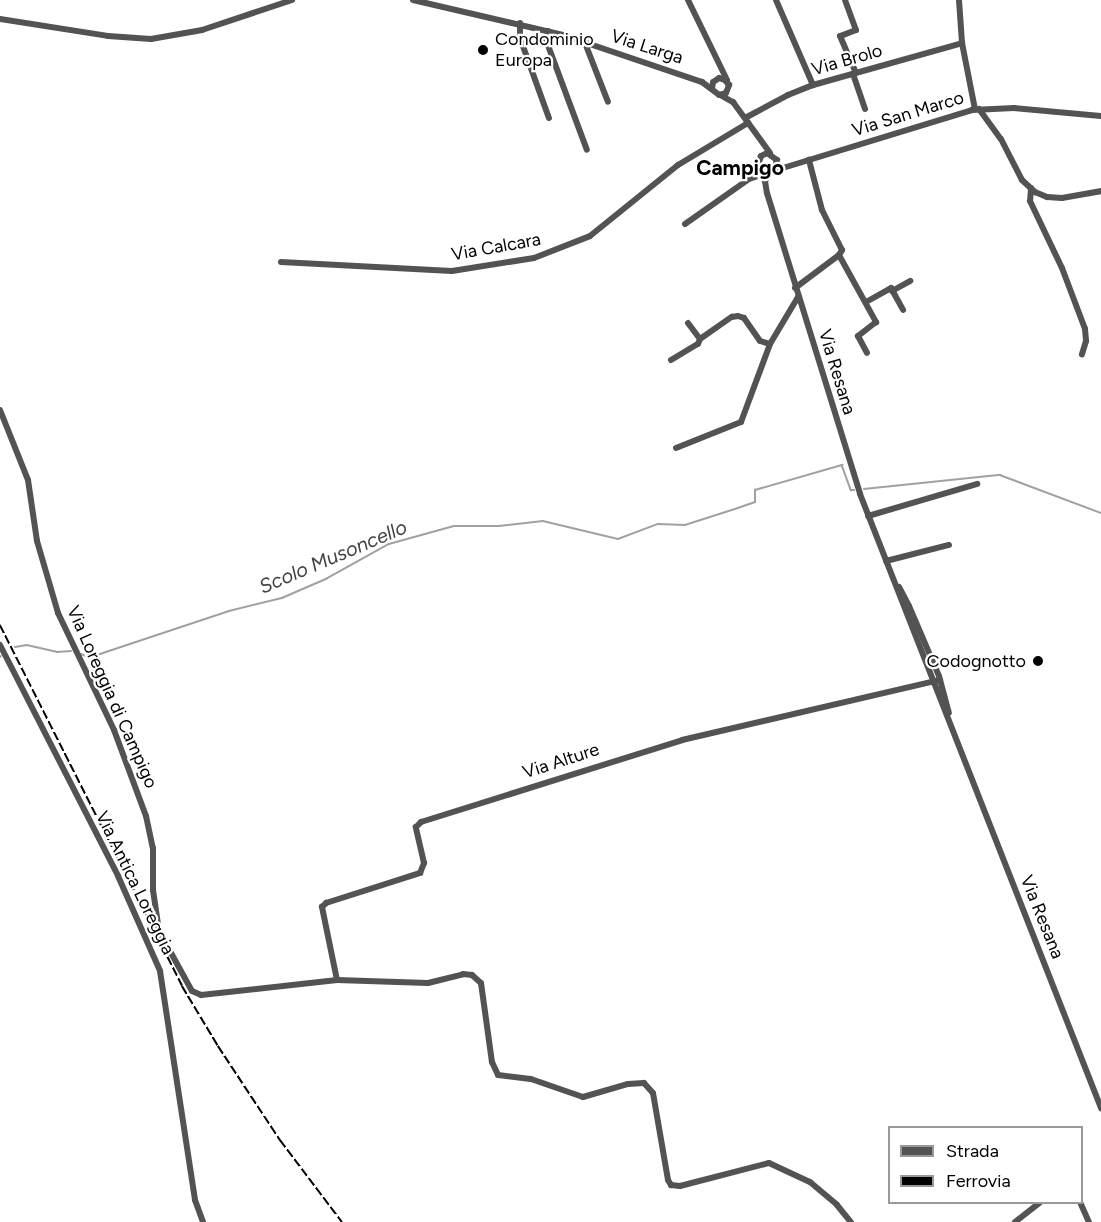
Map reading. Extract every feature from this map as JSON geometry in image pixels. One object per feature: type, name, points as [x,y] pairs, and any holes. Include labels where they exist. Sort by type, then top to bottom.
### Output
[{"type":"street","points":[[0,19],[108,36],[158,39],[202,30],[292,0]]},
{"type":"street","name":"Via Larga","points":[[414,0],[520,23],[699,80],[730,99],[745,118]]},
{"type":"street","points":[[688,0],[755,136],[764,169]]},
{"type":"street","points":[[776,0],[813,85]]},
{"type":"street","points":[[844,0],[856,30],[840,36],[865,109]]},
{"type":"street","points":[[959,0],[962,43],[976,109],[1000,139],[1022,180],[1047,197],[1062,198],[1101,190]]},
{"type":"street","points":[[520,23],[520,38],[549,118]]},
{"type":"street","points":[[548,31],[546,40],[587,150]]},
{"type":"street","name":"Via Larga","points":[[585,43],[608,102]]},
{"type":"street","name":"Via Brolo","points":[[745,118],[788,95],[813,85],[962,43]]},
{"type":"street","points":[[712,88],[721,72],[718,61]]},
{"type":"street","name":"Via Larga","points":[[699,80],[728,83]]},
{"type":"street","points":[[721,95],[728,92],[728,83]]},
{"type":"street","name":"Via San Marco","points":[[764,169],[809,160],[976,109],[1014,108],[1101,116]]},
{"type":"street","name":"Via Calcara","points":[[281,262],[452,272],[534,258],[590,236],[678,165],[745,118]]},
{"type":"street","points":[[685,224],[764,169],[777,166],[773,155],[755,136]]},
{"type":"street","points":[[764,169],[764,154],[773,155]]},
{"type":"street","name":"Via San Marco","points":[[773,155],[797,163]]},
{"type":"street","points":[[795,288],[839,255],[842,250],[822,210],[809,160]]},
{"type":"street","name":"Via Resana","points":[[764,169],[765,185],[795,288],[868,516],[915,638],[937,681],[955,737],[1101,1107]]},
{"type":"street","points":[[1031,188],[1030,201],[1062,268],[1085,329],[1086,341],[1082,354]]},
{"type":"street","points":[[839,255],[876,322],[858,336],[867,353]]},
{"type":"street","points":[[892,291],[910,281]]},
{"type":"street","points":[[866,302],[891,288],[903,310]]},
{"type":"street","points":[[676,448],[741,422],[770,344],[798,297]]},
{"type":"street","points":[[671,360],[698,344],[700,339],[732,317],[738,316],[744,318],[760,341],[770,344]]},
{"type":"street","points":[[688,323],[700,339]]},
{"type":"street","name":"Via Loreggia di Campigo","points":[[0,410],[28,480],[37,541],[54,603],[114,730],[146,816],[154,855],[156,922],[190,989],[201,995],[337,980],[428,983],[463,974],[475,976],[481,983],[492,1062],[498,1075],[536,1080],[583,1096],[628,1084],[644,1083],[652,1093],[668,1180],[672,1185],[680,1186],[769,1163],[810,1182],[837,1205],[851,1222]]},
{"type":"street","points":[[868,516],[977,484]]},
{"type":"street","points":[[886,561],[949,545]]},
{"type":"street","name":"Via Antica Loreggia","points":[[0,645],[118,876],[160,971],[195,1200],[203,1222]]},
{"type":"street","name":"Via Alture","points":[[337,980],[322,907],[326,903],[420,873],[424,863],[416,827],[421,822],[682,740],[937,681]]},
{"type":"street","points":[[1015,1222],[1040,1204]]},
{"type":"street","points":[[1080,1204],[1089,1222]]},
{"type":"waterway","name":"Scolo Musoncello","points":[[81,654],[94,656],[229,611],[282,598],[326,579],[389,544],[454,526],[499,526],[543,521],[618,539],[658,524],[685,525],[735,509],[755,502],[755,490],[842,465],[851,490],[854,490]]},
{"type":"waterway","name":"Scolo Musoncello","points":[[864,489],[1000,475],[1101,513]]},
{"type":"waterway","name":"Scolo Musoncello","points":[[15,647],[27,645],[57,652],[71,651]]},
{"type":"railway","points":[[0,625],[182,986],[218,1046],[280,1140],[342,1222]]},
{"type":"place","name":"Condominio Europa","points":[[483,50]]},
{"type":"place","name":"Codognotto","points":[[1038,661]]},
{"type":"district","name":"Campigo","points":[[740,168]]}]
